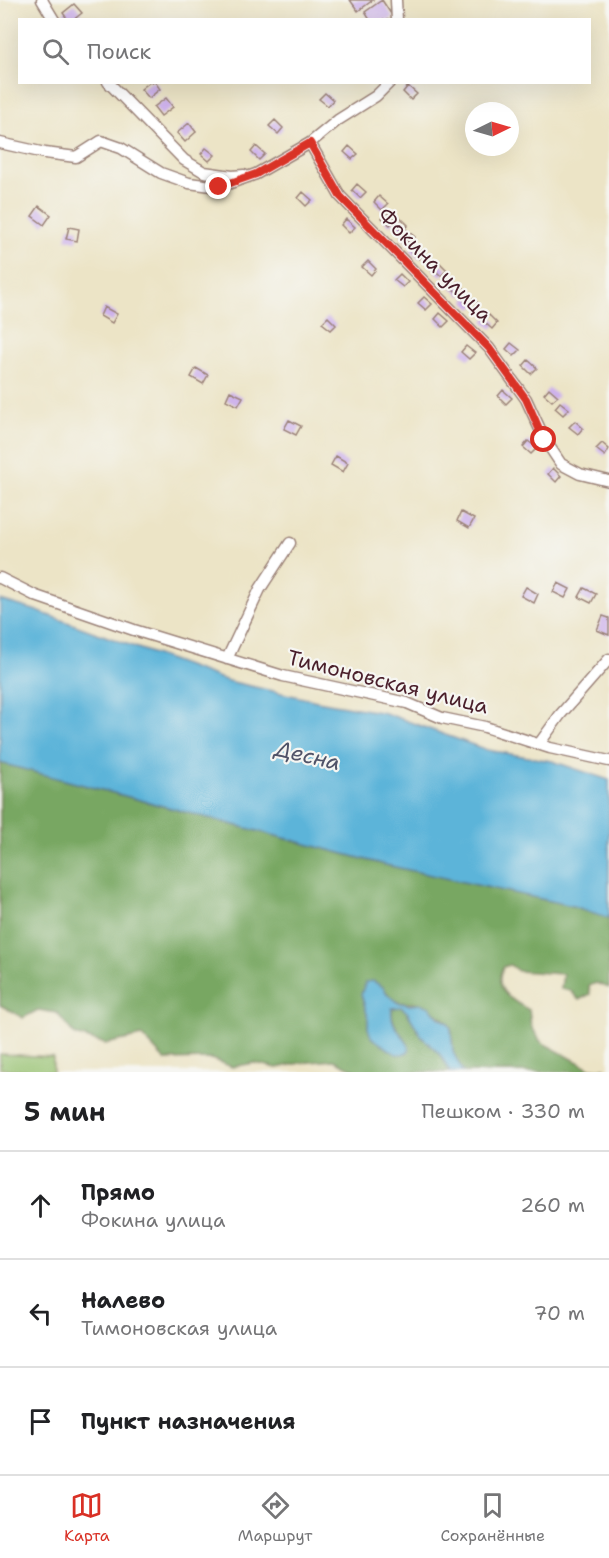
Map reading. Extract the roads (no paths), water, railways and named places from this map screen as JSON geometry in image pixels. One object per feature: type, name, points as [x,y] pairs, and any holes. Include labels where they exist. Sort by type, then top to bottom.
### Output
[{"type":"street","points":[[42,0],[53,18]]},
{"type":"street","points":[[396,0],[398,18]]},
{"type":"street","points":[[110,84],[184,160],[204,172],[232,176],[256,174]]},
{"type":"street","points":[[0,143],[76,157],[101,141],[121,148],[160,173],[189,183],[219,187],[256,174],[310,143],[338,120],[376,96],[388,84]]},
{"type":"street","name":"Фокина улица","points":[[310,143],[340,196],[489,348],[526,399],[544,440],[561,464],[580,474],[609,481]]},
{"type":"street","points":[[228,659],[260,589],[290,543]]},
{"type":"street","name":"Тимоновская улица","points":[[0,578],[36,596],[134,630],[283,676],[407,703],[442,718],[485,727],[539,744],[609,761]]},
{"type":"street","points":[[539,744],[560,715],[609,659]]},
{"type":"water","name":"Десна","points":[[0,600],[34,610],[228,681],[317,701],[385,713],[487,750],[552,761],[609,780],[609,918],[573,906],[386,865],[0,763]]},
{"type":"water","points":[[373,981],[383,987],[388,995],[397,1002],[430,1007],[439,1018],[448,1023],[451,1029],[453,1052],[463,1072],[450,1072],[440,1054],[422,1037],[407,1012],[401,1007],[392,1008],[392,1019],[409,1046],[409,1051],[396,1054],[371,1037],[361,994],[366,982]]}]
